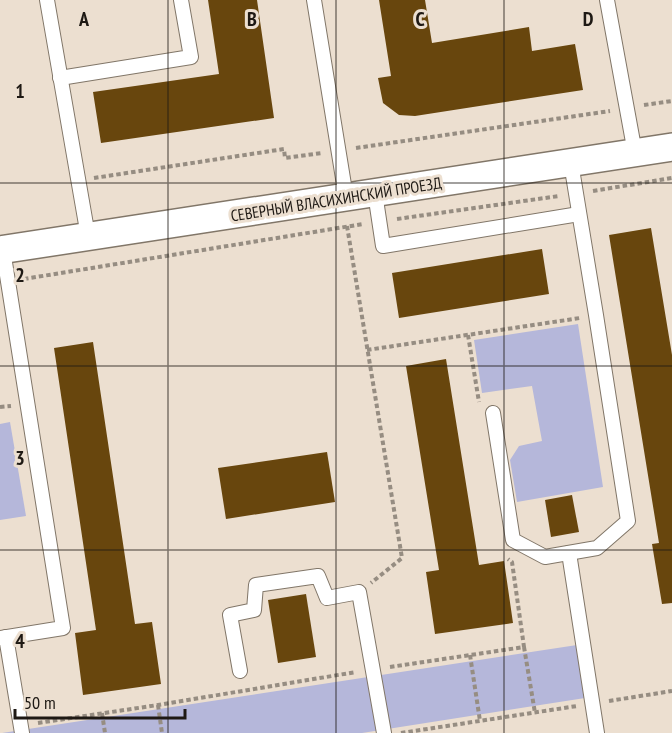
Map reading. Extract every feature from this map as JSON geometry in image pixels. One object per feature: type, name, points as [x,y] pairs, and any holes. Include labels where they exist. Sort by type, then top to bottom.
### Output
[{"type":"street","name":"СЕВЕРНЫЙ ВЛАСИХИНСКИЙ ПРОЕЗД","points":[[1,250],[672,147]]},
{"type":"lane","points":[[47,0],[88,237]]},
{"type":"lane","points":[[60,78],[191,57],[181,0]]},
{"type":"lane","points":[[314,0],[346,197]]},
{"type":"lane","points":[[607,0],[635,153]]},
{"type":"lane","points":[[493,413],[513,540],[545,557],[597,548],[628,521],[571,163]]},
{"type":"lane","points":[[375,193],[383,246],[579,214]]},
{"type":"lane","points":[[1,250],[8,282],[6,312],[63,628],[3,637],[22,733]]},
{"type":"lane","points":[[569,553],[597,733]]},
{"type":"lane","points":[[240,671],[230,615],[254,610],[256,585],[318,576],[327,598],[359,592],[384,733]]},
{"type":"path","points":[[78,181],[284,149],[285,158],[672,101]]},
{"type":"path","points":[[8,282],[347,226],[672,178]]},
{"type":"path","points":[[347,226],[402,558],[359,592]]},
{"type":"path","points":[[367,350],[596,315]]},
{"type":"path","points":[[524,647],[535,713]]},
{"type":"path","points":[[470,655],[480,721]]},
{"type":"path","points":[[400,733],[672,691]]},
{"type":"path","points":[[158,705],[162,733]]},
{"type":"path","points":[[102,713],[105,733]]},
{"type":"shaded area","points":[[578,324],[603,487],[517,502],[510,460],[519,446],[542,441],[532,386],[482,393],[474,340]]},
{"type":"shaded area","points":[[10,422],[26,516],[0,520],[0,424]]},
{"type":"shaded area","points":[[577,645],[585,698],[362,733],[2,733]]},
{"type":"building","points":[[208,0],[257,0],[274,118],[101,143],[93,92],[219,74]]},
{"type":"building","points":[[379,0],[425,0],[432,43],[529,27],[532,51],[575,44],[583,90],[415,116],[399,115],[383,103],[378,78],[391,76]]},
{"type":"building","points":[[651,228],[672,355],[672,603],[662,604],[652,544],[659,543],[609,235]]},
{"type":"building","points":[[542,249],[549,294],[399,318],[392,273]]},
{"type":"building","points":[[93,342],[135,624],[152,622],[161,684],[83,695],[75,633],[96,630],[54,348]]},
{"type":"building","points":[[446,359],[479,565],[504,561],[513,623],[435,634],[426,572],[439,570],[406,366]]},
{"type":"building","points":[[327,452],[335,502],[226,519],[218,468]]},
{"type":"building","points":[[572,495],[579,532],[551,537],[545,500]]},
{"type":"building","points":[[306,594],[316,657],[278,663],[268,600]]}]
